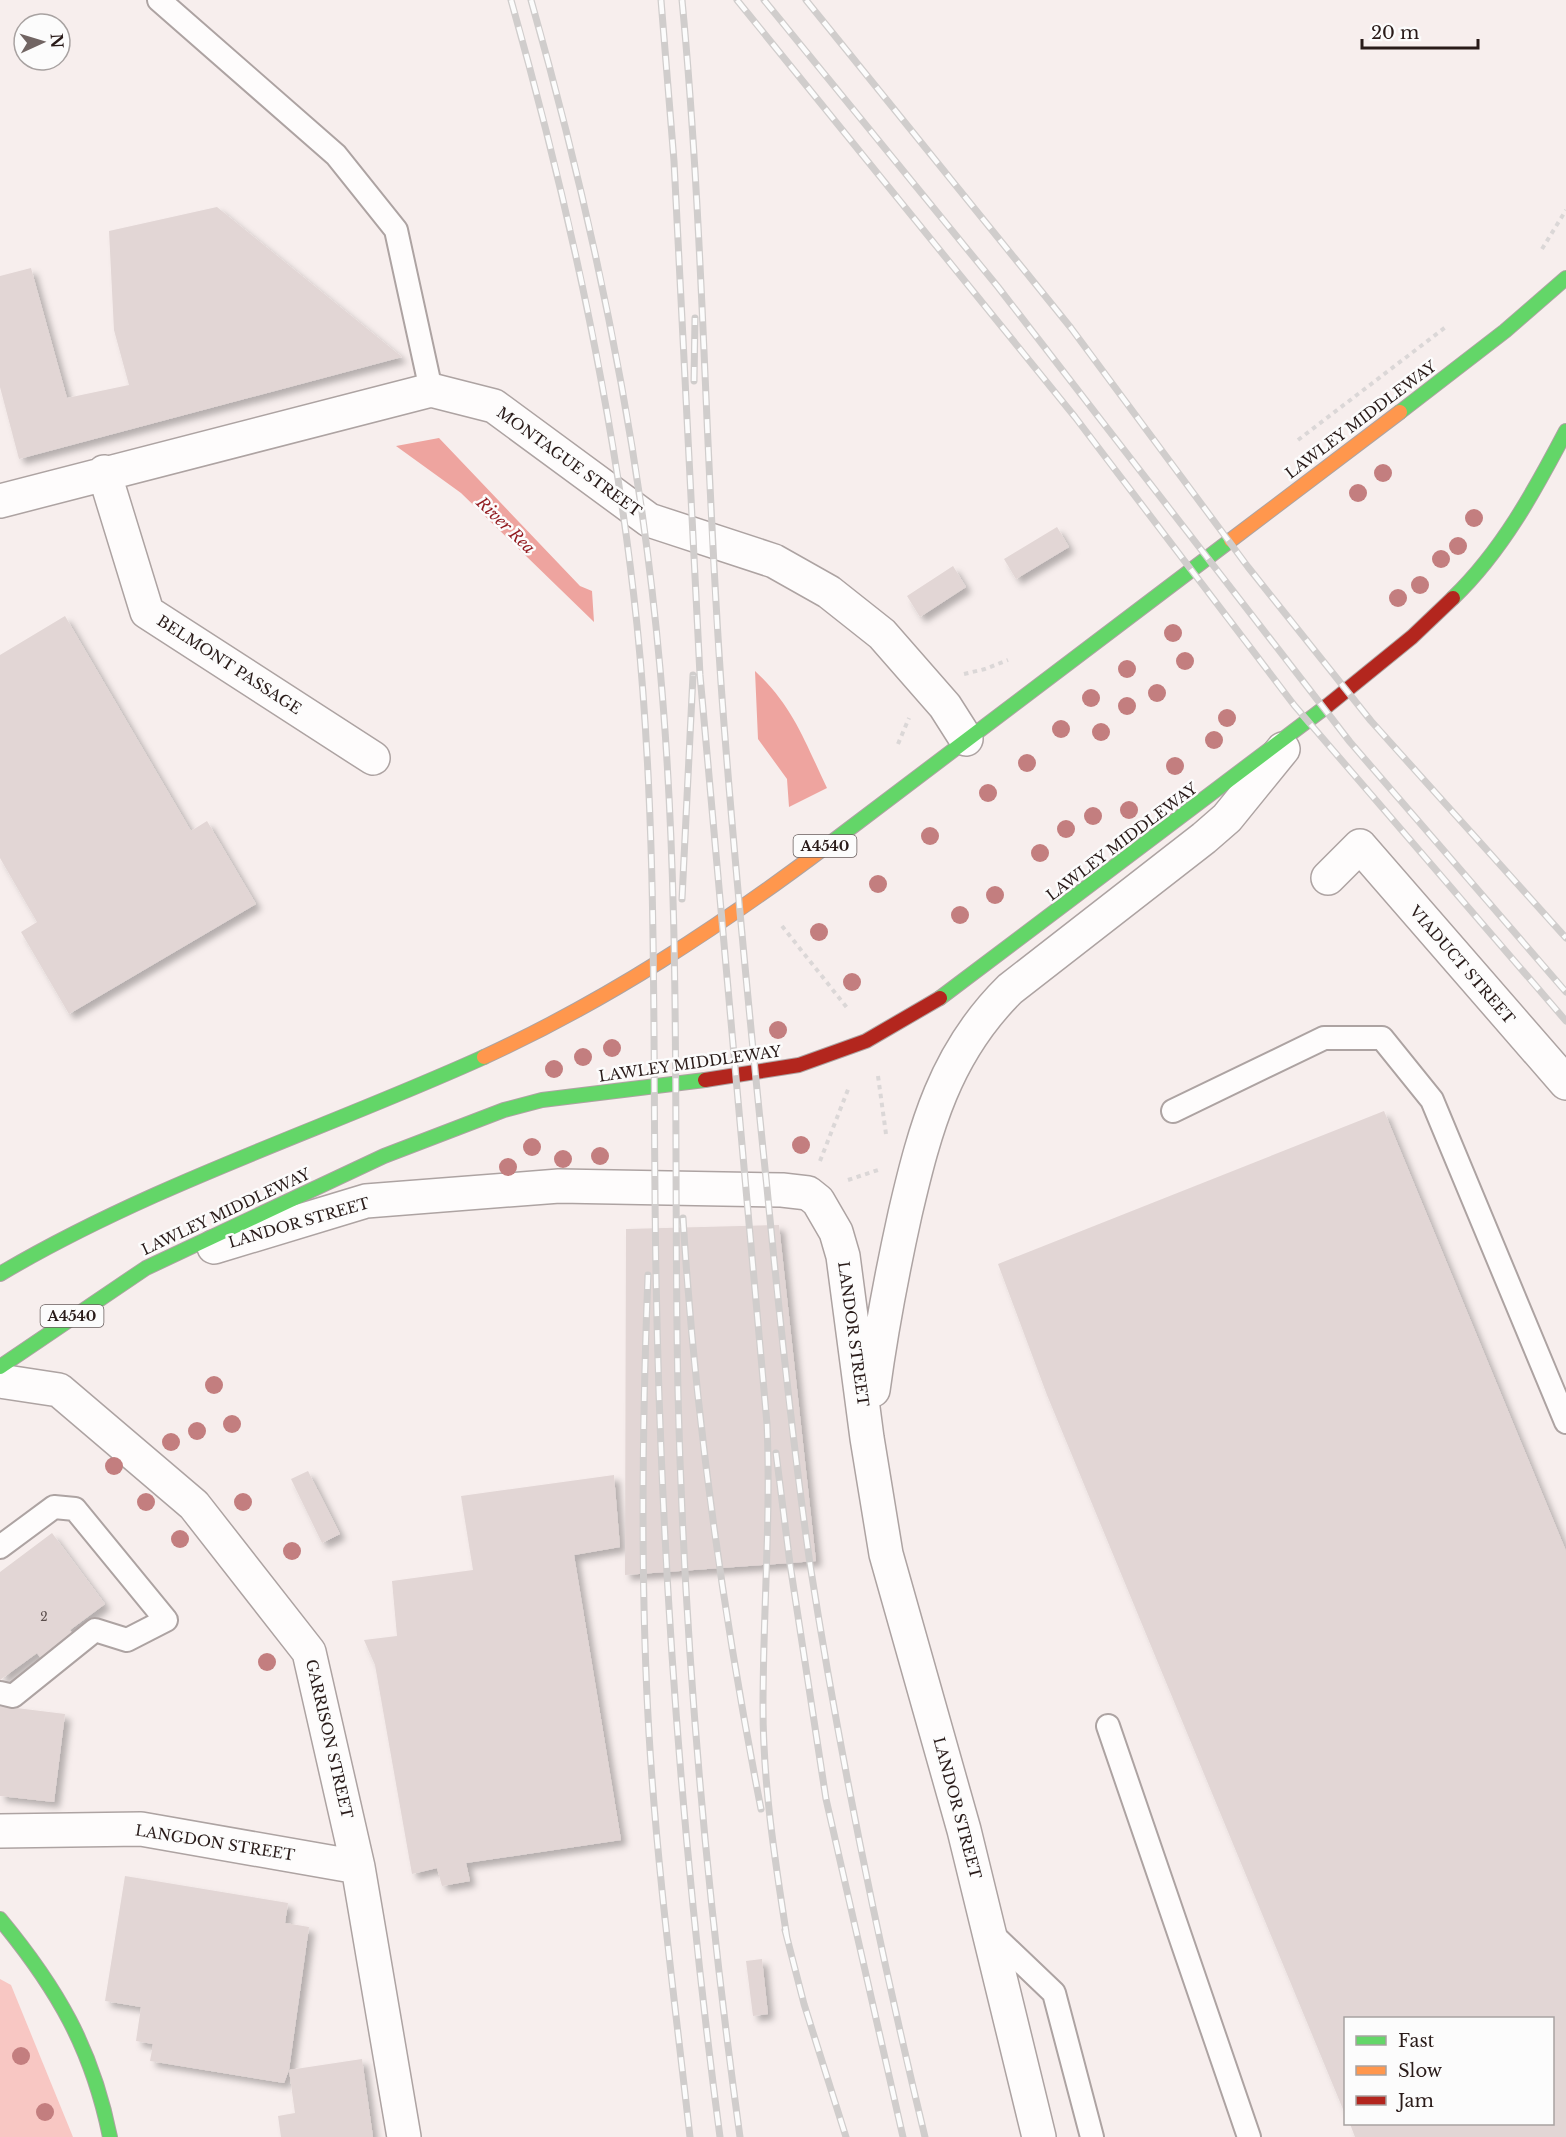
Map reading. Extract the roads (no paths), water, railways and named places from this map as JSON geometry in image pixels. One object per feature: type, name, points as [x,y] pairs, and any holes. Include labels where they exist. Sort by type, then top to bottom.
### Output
[{"type":"main road","name":"LAWLEY MIDDLEWAY","points":[[0,1274],[42,1248],[122,1210],[355,1114],[629,984],[721,925],[1408,406],[1505,331],[1566,278]]},
{"type":"main road","name":"LAWLEY MIDDLEWAY","points":[[0,1367],[146,1268],[384,1156],[504,1110],[542,1100],[755,1074],[799,1065],[866,1041],[952,991],[1299,729],[1412,637],[1458,593],[1499,543],[1535,489],[1566,431]]},
{"type":"main road","points":[[0,1920],[27,1953],[68,2013],[92,2075],[110,2137]]},
{"type":"street","name":"MONTAGUE STREET","points":[[0,501],[104,472],[431,390],[494,406],[650,520],[774,561],[830,592],[882,634],[945,706],[966,739]]},
{"type":"street","name":"BELMONT PASSAGE","points":[[104,472],[147,612],[373,758]]},
{"type":"street","points":[[867,1438],[884,1305],[919,1156],[935,1103],[958,1053],[985,1013],[1029,973],[1227,818],[1299,729]]},
{"type":"street","name":"VIADUCT STREET","points":[[1328,878],[1360,846],[1566,1083]]},
{"type":"street","name":"LANDOR STREET","points":[[146,1268],[366,1201],[560,1186],[731,1188],[808,1193],[826,1212],[843,1256],[867,1438],[886,1554],[964,1830],[1039,2137]]},
{"type":"street","name":"GARRISON STREET","points":[[0,1381],[59,1390],[194,1505],[309,1652],[358,1867],[404,2137]]},
{"type":"street","name":"LANGDON STREET","points":[[0,1831],[141,1829],[358,1867]]},
{"type":"lane","points":[[159,0],[336,155],[396,230],[431,390]]},
{"type":"lane","points":[[1173,1111],[1324,1038],[1382,1038],[1432,1100],[1566,1422]]},
{"type":"lane","points":[[0,1547],[54,1507],[75,1509],[166,1620],[127,1640],[95,1630],[13,1696],[0,1693]]},
{"type":"lane","points":[[1108,1726],[1249,2137]]},
{"type":"lane","points":[[988,1931],[1054,1993],[1092,2137]]},
{"type":"water","name":"River Rea","points":[[439,438],[580,586],[592,591],[594,622],[461,493],[396,446]]},
{"type":"water","points":[[755,671],[789,711],[827,788],[789,807],[787,779],[758,739]]},
{"type":"railway","points":[[511,0],[552,154],[588,310],[616,467],[637,625],[644,706],[652,868],[656,1274],[668,1599],[684,1814],[720,2137]]},
{"type":"railway","points":[[531,0],[554,82],[594,248],[611,331],[640,499],[660,668],[667,758],[674,940],[678,1393],[685,1580],[707,1859],[740,2137]]},
{"type":"railway","points":[[661,0],[674,161],[700,675],[767,1424],[768,1495],[763,1671],[765,1765],[787,1938]]},
{"type":"railway","points":[[682,0],[696,181],[724,724],[786,1376],[810,1564],[847,1780],[876,1923],[925,2137]]},
{"type":"railway","points":[[737,0],[1075,417],[1294,705],[1566,1021]]},
{"type":"railway","points":[[764,0],[998,287],[1350,742],[1566,992]]},
{"type":"railway","points":[[806,0],[1071,328],[1248,567],[1371,721],[1566,938]]},
{"type":"railway","points":[[694,381],[695,318]]},
{"type":"railway","points":[[682,899],[693,675]]},
{"type":"railway","points":[[683,1218],[695,1366],[712,1515],[734,1662],[761,1809]]},
{"type":"railway","points":[[648,1275],[643,1505],[646,1677],[657,1835],[690,2137]]},
{"type":"railway","points":[[776,1453],[790,1564],[826,1799],[903,2137]]},
{"type":"railway","points":[[785,1930],[804,2004],[846,2137]]}]
